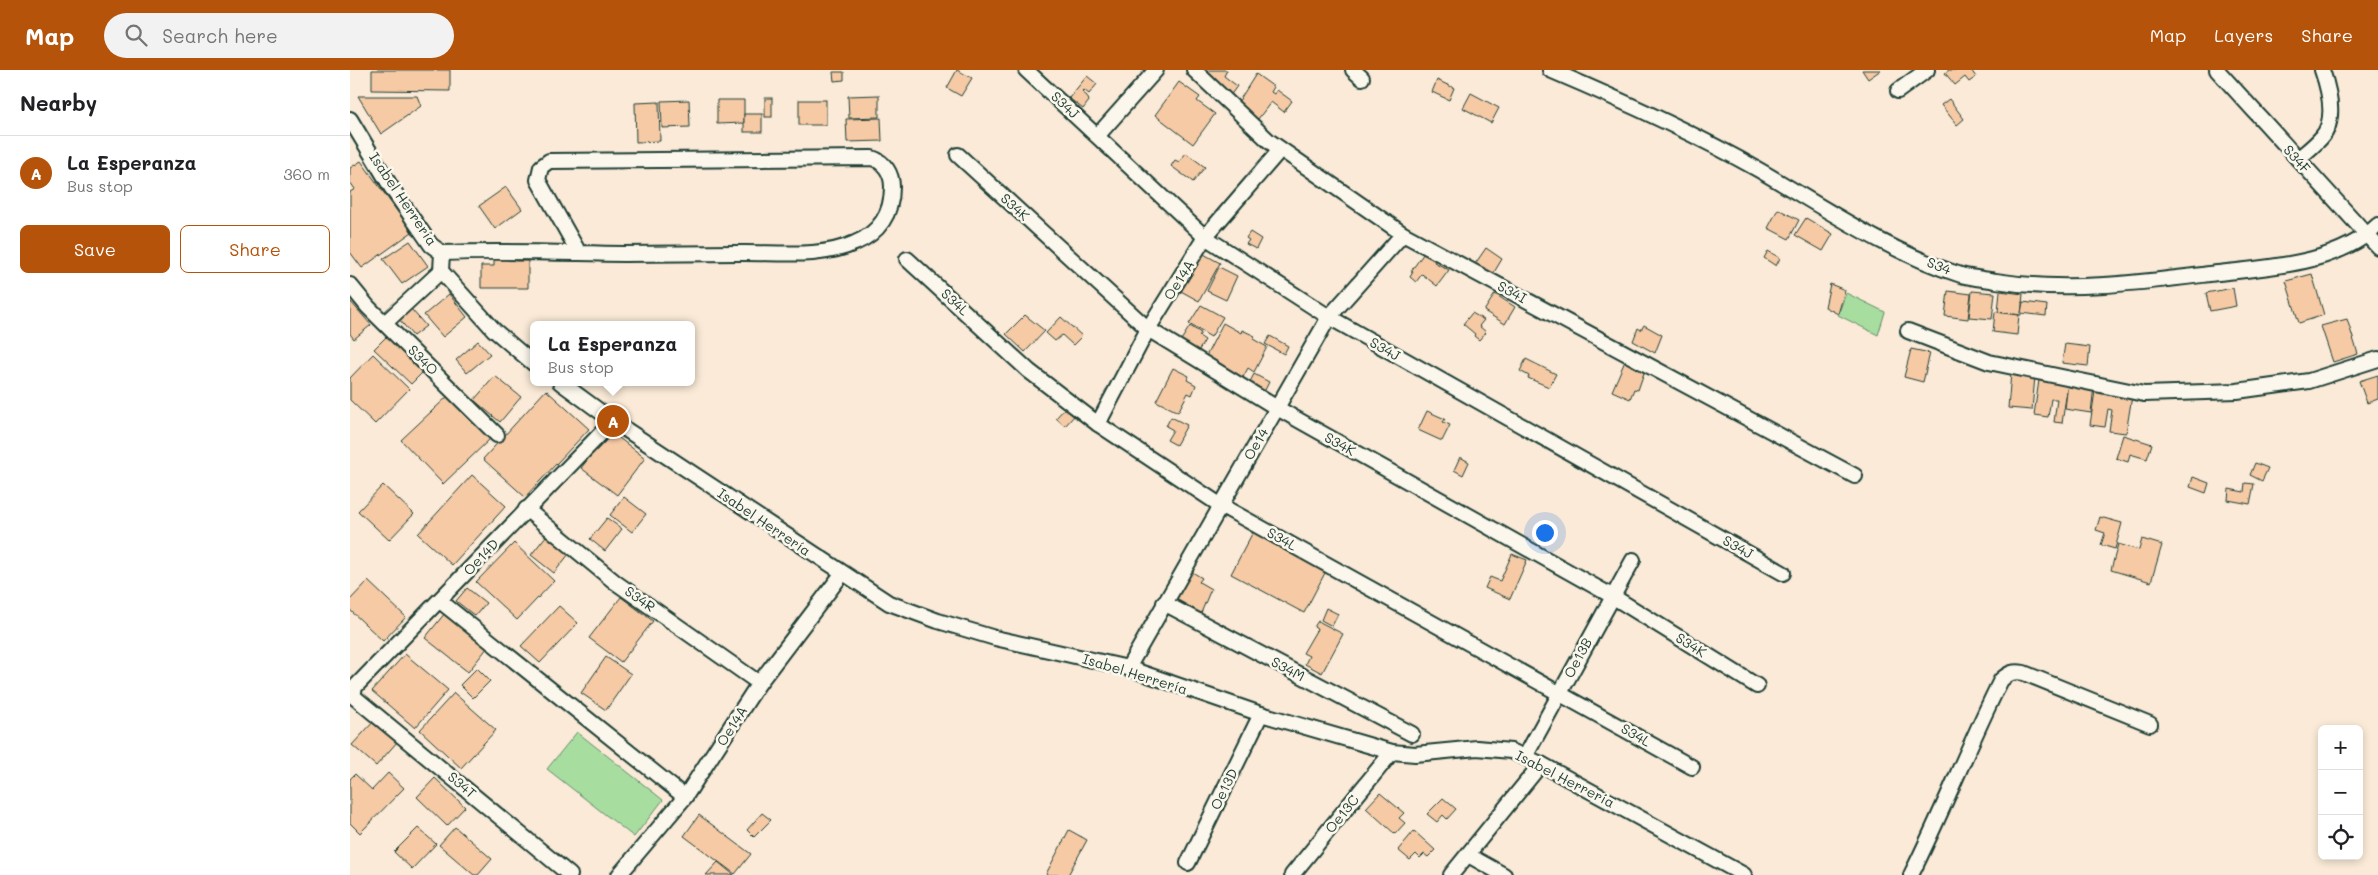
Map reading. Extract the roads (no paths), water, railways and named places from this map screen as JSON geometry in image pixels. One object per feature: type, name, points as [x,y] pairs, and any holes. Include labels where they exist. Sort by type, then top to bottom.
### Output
[{"type":"street","name":"S34J","points":[[1026,70],[1098,135],[1205,238],[1329,317],[1783,573]]},
{"type":"street","points":[[1098,135],[1156,70]]},
{"type":"street","name":"S34I","points":[[1194,70],[1280,150],[1403,234],[1856,476]]},
{"type":"street","name":"S34","points":[[1550,70],[1624,102],[1750,166],[1832,215],[1889,245],[1962,276],[2027,286],[2062,287],[2140,283],[2266,268],[2324,255],[2367,236]]},
{"type":"street","points":[[1898,91],[1927,70]]},
{"type":"street","name":"S34F","points":[[2218,70],[2378,247]]},
{"type":"street","points":[[2298,160],[2322,137],[2328,127],[2330,106],[2322,70]]},
{"type":"street","name":"Isabel Herrería","points":[[350,119],[391,187],[431,245],[442,253],[441,271]]},
{"type":"street","name":"Oe14A","points":[[1098,424],[1148,329],[1205,238],[1280,150]]},
{"type":"street","name":"S34K","points":[[958,155],[1148,329],[1277,408],[1612,596],[1757,686]]},
{"type":"street","points":[[442,253],[579,253],[820,252],[840,248],[863,240],[876,231],[885,220],[889,208],[892,182],[887,169],[881,161],[872,158],[549,161],[541,167],[538,180],[579,253]]},
{"type":"street","points":[[2367,236],[2378,225]]},
{"type":"street","name":"Oe14","points":[[1128,668],[1329,317],[1403,234]]},
{"type":"street","name":"S34L","points":[[907,259],[1029,371],[1098,424],[1220,505],[1560,692],[1692,767]]},
{"type":"street","points":[[386,322],[441,271],[494,330],[530,361]]},
{"type":"street","name":"S34O","points":[[350,285],[368,307],[386,322],[497,435]]},
{"type":"street","points":[[1908,332],[1989,362],[2144,394],[2237,391],[2309,381],[2378,359]]},
{"type":"street","name":"Isabel Herrería","points":[[565,386],[613,421],[842,574],[890,603],[938,622],[995,638],[1128,668],[1261,714],[1392,752],[1416,754],[1477,748],[1511,751],[1541,764],[1735,873]]},
{"type":"street","name":"Oe14D","points":[[353,696],[355,687],[613,421]]},
{"type":"street","name":"S34R","points":[[526,509],[614,582],[759,682]]},
{"type":"street","name":"Oe13B","points":[[1525,757],[1633,560]]},
{"type":"street","name":"Oe14A","points":[[619,875],[685,797],[759,682],[842,574]]},
{"type":"street","points":[[440,600],[685,797]]},
{"type":"street","name":"S34M","points":[[1164,603],[1412,734]]},
{"type":"street","points":[[1911,875],[1930,839],[1974,736],[2001,680],[2007,674],[2014,671],[2024,673],[2150,724]]},
{"type":"street","name":"S34T","points":[[353,696],[570,875]]},
{"type":"street","name":"Oe13D","points":[[1188,863],[1261,714]]},
{"type":"street","name":"Oe13C","points":[[1292,875],[1392,752]]},
{"type":"street","points":[[1451,875],[1541,764]]},
{"type":"street","points":[[1468,855],[1504,875]]},
{"type":"place","name":"La Esperanza","points":[[613,421]]}]
